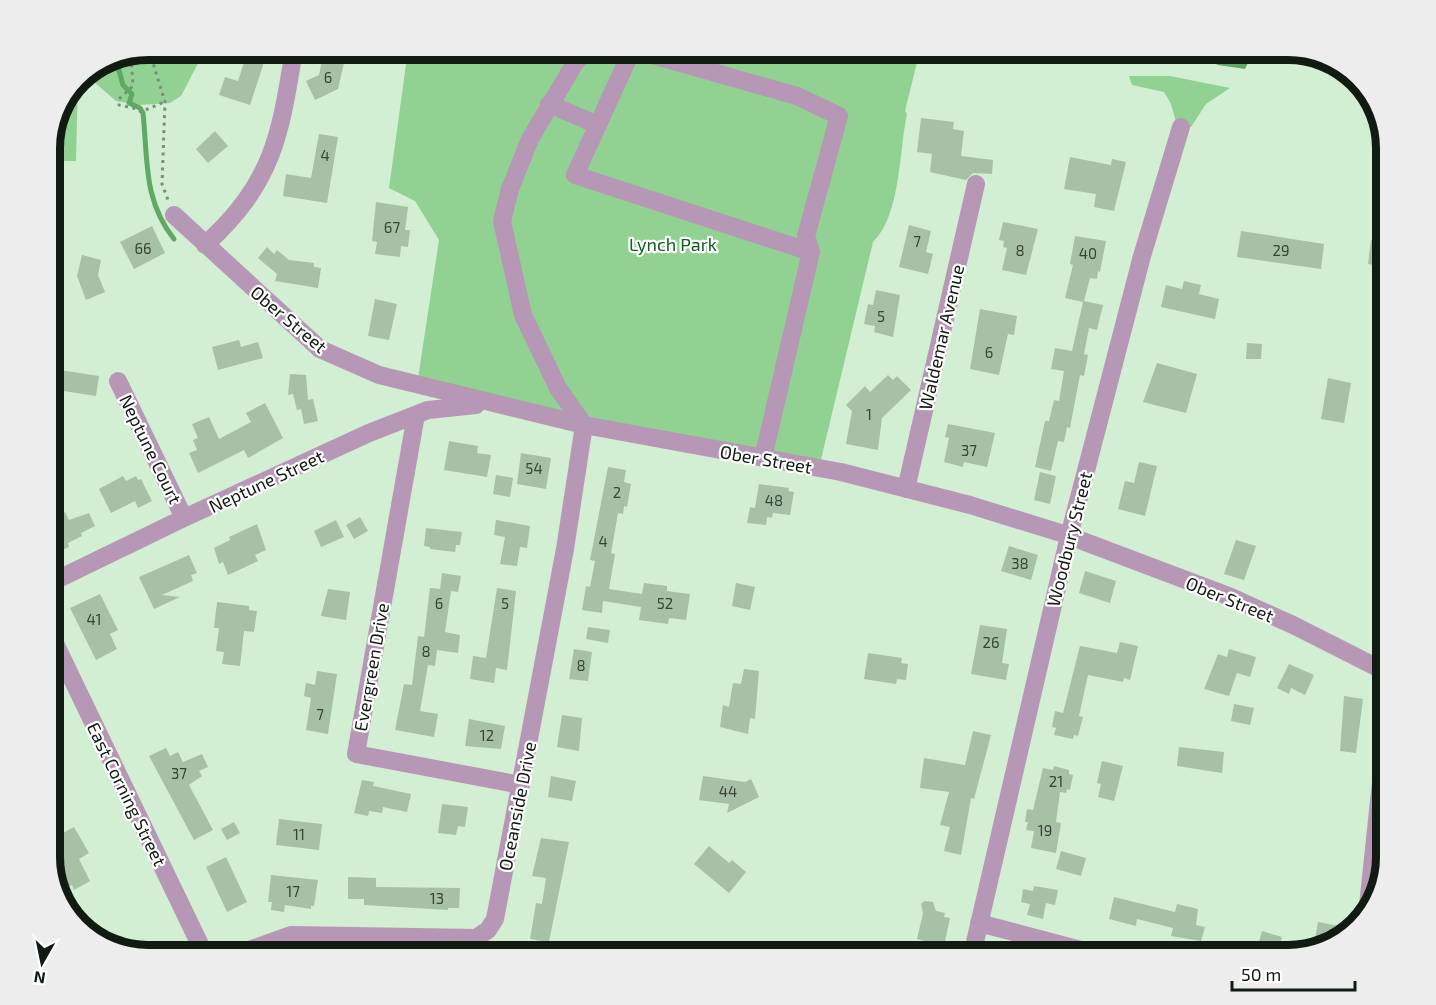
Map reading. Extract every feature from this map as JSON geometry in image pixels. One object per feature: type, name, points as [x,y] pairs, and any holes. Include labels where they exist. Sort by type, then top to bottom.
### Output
[{"type":"street","points":[[205,245],[234,219],[255,191],[271,159],[292,60]]},
{"type":"street","points":[[580,60],[549,105],[530,139],[510,189],[502,221],[522,315],[558,388],[584,425]]},
{"type":"street","points":[[628,60],[575,175],[811,252]]},
{"type":"street","points":[[669,60],[797,96],[839,116],[806,236],[811,252],[763,458]]},
{"type":"street","points":[[549,105],[598,125]]},
{"type":"street","name":"Woodbury Street","points":[[974,945],[1069,536],[1142,256],[1181,127]]},
{"type":"street","name":"Waldemar Avenue","points":[[906,489],[976,184]]},
{"type":"street","name":"Ober Street","points":[[174,215],[320,349],[379,375],[584,425],[841,472],[1069,536],[1239,601],[1376,667]]},
{"type":"street","name":"Neptune Court","points":[[118,381],[184,518]]},
{"type":"street","name":"Neptune Street","points":[[60,579],[184,518],[369,433],[428,411],[490,403]]},
{"type":"street","name":"Evergreen Drive","points":[[416,415],[356,754],[521,785]]},
{"type":"street","name":"Oceanside Drive","points":[[264,945],[291,935],[476,938],[488,930],[495,919],[565,549],[584,425]]},
{"type":"street","name":"East Corning Street","points":[[60,654],[200,945]]},
{"type":"street","points":[[1370,888],[1376,830]]},
{"type":"street","points":[[979,923],[1060,945]]},
{"type":"path","points":[[152,60],[165,102],[162,184],[174,215]]},
{"type":"path","points":[[131,62],[133,86],[120,98],[119,105],[141,112],[165,102]]},
{"type":"green space","points":[[200,60],[181,96],[170,103],[139,105],[116,101],[92,81],[115,67],[131,62]]},
{"type":"green space","name":"Lynch Park","points":[[407,60],[918,60],[905,111],[907,114],[894,199],[889,216],[873,242],[819,468],[417,385],[439,240],[415,201],[389,188]]},
{"type":"green space","points":[[1129,76],[1170,76],[1230,88],[1206,104],[1191,127],[1177,125],[1171,104],[1164,92],[1132,85]]},
{"type":"green space","points":[[78,96],[76,161],[60,161],[60,143],[69,109]]},
{"type":"shaded area","points":[[1207,60],[1249,60],[1245,69],[1218,65]]},
{"type":"building","points":[[245,60],[265,60],[250,105],[219,95],[225,77],[238,81]]},
{"type":"building","points":[[322,60],[345,60],[338,89],[315,100],[306,81],[319,75]]},
{"type":"building","points":[[921,118],[954,122],[953,129],[964,131],[961,156],[993,160],[992,174],[973,173],[966,180],[930,172],[932,154],[917,152]]},
{"type":"building","points":[[215,131],[228,146],[208,163],[196,149]]},
{"type":"building","points":[[319,134],[338,137],[327,203],[283,196],[286,174],[311,178]]},
{"type":"building","points":[[1070,157],[1111,165],[1112,159],[1126,162],[1114,211],[1094,207],[1096,194],[1064,189]]},
{"type":"building","points":[[376,202],[408,207],[405,230],[410,230],[408,247],[401,246],[400,257],[375,254],[377,242],[372,241]]},
{"type":"building","points":[[1003,222],[1038,229],[1026,275],[1002,270],[1007,248],[1003,247],[1004,241],[999,240]]},
{"type":"building","points":[[909,225],[931,231],[926,252],[933,254],[928,274],[899,267]]},
{"type":"building","points":[[152,226],[165,253],[134,269],[120,242]]},
{"type":"building","points":[[1241,231],[1324,244],[1321,269],[1237,257]]},
{"type":"building","points":[[1075,236],[1106,241],[1100,272],[1098,271],[1097,279],[1090,278],[1084,301],[1103,305],[1097,330],[1089,328],[1084,354],[1088,355],[1084,376],[1080,375],[1070,428],[1067,427],[1064,442],[1058,441],[1051,471],[1035,467],[1045,421],[1049,421],[1054,400],[1059,401],[1064,371],[1051,369],[1055,348],[1072,351],[1083,302],[1065,298],[1073,265],[1070,264]]},
{"type":"building","points":[[1371,240],[1376,241],[1376,265],[1368,264]]},
{"type":"building","points":[[267,247],[274,254],[277,250],[289,260],[314,263],[314,267],[321,268],[318,288],[275,281],[277,274],[258,258]]},
{"type":"building","points":[[82,255],[101,260],[98,275],[105,292],[86,300],[77,276]]},
{"type":"building","points":[[1184,281],[1201,285],[1199,294],[1219,299],[1215,319],[1161,307],[1166,285],[1182,289]]},
{"type":"building","points":[[876,290],[900,295],[893,337],[874,332],[875,326],[864,324],[868,304],[873,305]]},
{"type":"building","points":[[375,299],[397,304],[389,340],[368,336]]},
{"type":"building","points":[[980,309],[1017,316],[1014,335],[1008,334],[999,375],[970,369]]},
{"type":"building","points":[[239,340],[241,347],[258,342],[263,358],[218,370],[212,347]]},
{"type":"building","points":[[1247,343],[1262,344],[1261,359],[1246,359]]},
{"type":"building","points":[[1157,363],[1197,374],[1186,413],[1143,402]]},
{"type":"building","points":[[60,370],[99,376],[96,396],[60,390]]},
{"type":"building","points":[[290,374],[306,375],[308,400],[313,399],[318,421],[304,424],[301,409],[297,410],[293,394],[288,395]]},
{"type":"building","points":[[888,375],[893,380],[897,376],[911,390],[882,418],[878,450],[846,444],[852,411],[846,405],[865,386],[870,392]]},
{"type":"building","points":[[1328,378],[1351,383],[1344,423],[1321,419]]},
{"type":"building","points":[[265,403],[283,438],[248,458],[244,450],[198,473],[189,453],[197,450],[193,440],[198,438],[192,424],[209,417],[219,439],[251,422],[246,413]]},
{"type":"building","points":[[948,424],[995,433],[987,467],[964,462],[963,467],[944,462],[949,438],[945,437]]},
{"type":"building","points":[[449,441],[478,446],[477,453],[491,455],[487,477],[444,470]]},
{"type":"building","points":[[521,453],[551,458],[546,489],[517,484]]},
{"type":"building","points":[[1139,462],[1157,466],[1145,516],[1118,509],[1125,481],[1134,483]]},
{"type":"building","points":[[608,467],[626,470],[624,482],[631,484],[627,507],[624,506],[623,514],[618,513],[611,553],[615,554],[609,589],[642,594],[644,583],[667,586],[667,591],[690,594],[686,620],[669,618],[668,624],[639,620],[641,607],[603,601],[602,613],[582,610],[586,586],[590,587],[595,561],[590,560]]},
{"type":"building","points":[[1040,472],[1056,476],[1050,504],[1034,500]]},
{"type":"building","points":[[496,475],[513,478],[510,497],[493,494]]},
{"type":"building","points":[[123,476],[126,481],[136,476],[138,480],[141,479],[152,501],[138,508],[135,501],[111,513],[99,489]]},
{"type":"building","points":[[759,484],[789,488],[788,491],[794,492],[790,515],[773,513],[772,518],[767,517],[766,525],[747,523],[750,507],[755,508]]},
{"type":"building","points":[[65,512],[69,520],[89,513],[95,526],[81,533],[82,536],[68,543],[69,547],[60,551],[60,514]]},
{"type":"building","points":[[360,517],[368,531],[354,539],[346,525]]},
{"type":"building","points":[[336,520],[344,537],[321,547],[314,531]]},
{"type":"building","points":[[496,520],[530,526],[527,548],[520,547],[517,566],[500,564],[505,537],[494,535]]},
{"type":"building","points":[[257,524],[266,550],[255,555],[258,561],[228,575],[223,562],[219,564],[214,548],[230,540],[229,537]]},
{"type":"building","points":[[426,528],[462,532],[460,545],[456,545],[455,552],[430,549],[424,546]]},
{"type":"building","points":[[1236,540],[1256,546],[1244,580],[1224,574]]},
{"type":"building","points":[[1009,546],[1038,555],[1031,580],[1001,571]]},
{"type":"building","points":[[189,555],[197,573],[191,575],[193,581],[162,595],[180,597],[154,609],[139,577]]},
{"type":"building","points":[[1085,571],[1116,581],[1110,603],[1079,593]]},
{"type":"building","points":[[442,573],[461,576],[458,592],[451,591],[445,632],[460,635],[458,653],[437,650],[435,666],[428,665],[420,711],[438,714],[434,737],[395,730],[404,684],[412,685],[418,636],[424,637],[430,588],[440,589]]},
{"type":"building","points":[[736,583],[755,587],[750,610],[732,606]]},
{"type":"building","points":[[497,588],[516,591],[507,670],[496,668],[494,683],[470,679],[473,656],[486,658]]},
{"type":"building","points":[[328,589],[350,592],[346,620],[321,616]]},
{"type":"building","points":[[100,594],[118,630],[110,634],[117,649],[96,660],[70,608]]},
{"type":"building","points":[[217,602],[249,606],[249,610],[257,611],[254,632],[244,631],[240,666],[222,664],[224,652],[216,651],[219,628],[214,628]]},
{"type":"building","points":[[980,625],[1007,629],[1002,663],[1009,664],[1006,680],[971,674]]},
{"type":"building","points":[[588,627],[610,630],[608,643],[586,639]]},
{"type":"building","points":[[1120,642],[1138,646],[1130,680],[1124,678],[1123,682],[1088,675],[1079,716],[1083,717],[1078,736],[1074,735],[1073,739],[1054,735],[1056,728],[1052,727],[1055,711],[1063,713],[1080,646],[1117,653]]},
{"type":"building","points":[[574,649],[592,652],[588,681],[569,679]]},
{"type":"building","points":[[1229,649],[1256,657],[1250,677],[1237,673],[1229,696],[1204,689],[1218,654],[1227,657]]},
{"type":"building","points":[[868,653],[902,658],[901,663],[908,664],[906,680],[897,679],[896,684],[864,679]]},
{"type":"building","points":[[1289,664],[1314,675],[1305,695],[1291,688],[1289,694],[1277,688]]},
{"type":"building","points":[[744,669],[759,671],[755,719],[750,718],[748,734],[720,727],[723,705],[729,707],[733,683],[741,684]]},
{"type":"building","points":[[317,671],[337,674],[328,734],[306,730],[311,698],[304,696],[306,683],[315,685]]},
{"type":"building","points":[[1344,696],[1363,699],[1356,753],[1340,751]]},
{"type":"building","points":[[1234,704],[1254,708],[1250,725],[1231,721]]},
{"type":"building","points":[[562,715],[582,718],[579,751],[557,747]]},
{"type":"building","points":[[469,719],[505,726],[501,749],[465,746]]},
{"type":"building","points":[[973,731],[991,735],[974,799],[971,798],[961,855],[944,851],[950,827],[940,825],[949,792],[920,788],[924,758],[965,765]]},
{"type":"building","points":[[1179,747],[1224,752],[1222,773],[1177,766]]},
{"type":"building","points":[[166,748],[170,756],[178,752],[183,762],[202,754],[208,767],[199,771],[202,776],[189,785],[213,830],[194,840],[149,756]]},
{"type":"building","points":[[1102,761],[1123,766],[1114,801],[1098,797],[1101,784],[1097,783]]},
{"type":"building","points":[[1054,766],[1069,770],[1069,774],[1073,775],[1070,790],[1067,789],[1066,793],[1060,792],[1056,822],[1061,823],[1056,853],[1031,848],[1034,831],[1026,830],[1028,822],[1025,822],[1027,809],[1033,810],[1043,768],[1053,770]]},
{"type":"building","points":[[551,776],[576,781],[572,801],[548,797]]},
{"type":"building","points":[[703,776],[745,782],[751,779],[759,797],[727,813],[729,804],[699,800]]},
{"type":"building","points":[[362,780],[374,782],[373,786],[411,794],[407,812],[383,807],[382,813],[369,811],[368,816],[354,813]]},
{"type":"building","points":[[442,804],[468,807],[465,827],[458,826],[456,835],[438,833]]},
{"type":"building","points":[[279,819],[322,824],[319,850],[276,845]]},
{"type":"building","points":[[234,822],[240,833],[227,840],[221,829]]},
{"type":"building","points":[[74,827],[89,853],[79,859],[90,881],[74,890],[72,885],[66,888],[63,879],[60,835]]},
{"type":"building","points":[[541,838],[569,842],[549,942],[530,939],[536,903],[542,904],[546,878],[532,876]]},
{"type":"building","points":[[709,846],[729,863],[732,860],[746,872],[729,893],[694,864]]},
{"type":"building","points":[[1061,851],[1086,858],[1081,876],[1056,869]]},
{"type":"building","points":[[226,857],[247,902],[227,912],[206,867]]},
{"type":"building","points":[[271,875],[318,880],[314,906],[311,906],[311,909],[285,905],[284,912],[271,910],[272,902],[268,902]]},
{"type":"building","points":[[348,877],[376,878],[376,887],[460,888],[459,908],[448,908],[448,910],[364,905],[364,899],[348,899]]},
{"type":"building","points":[[1034,886],[1058,890],[1055,905],[1046,903],[1043,919],[1027,915],[1030,904],[1021,902],[1023,889],[1033,891]]},
{"type":"building","points":[[1114,897],[1175,912],[1177,904],[1198,909],[1196,925],[1205,927],[1201,941],[1171,936],[1173,928],[1137,919],[1136,926],[1109,919]]},
{"type":"building","points":[[924,901],[933,902],[936,911],[945,913],[944,917],[950,918],[944,945],[917,939],[923,913],[921,904]]},
{"type":"building","points":[[1318,922],[1339,926],[1332,933],[1315,939]]},
{"type":"building","points":[[1262,931],[1282,937],[1280,945],[1258,945]]},
{"type":"waterway","points":[[118,66],[123,85],[132,94],[129,103],[140,108],[143,113],[152,194],[164,224],[174,239]]}]
